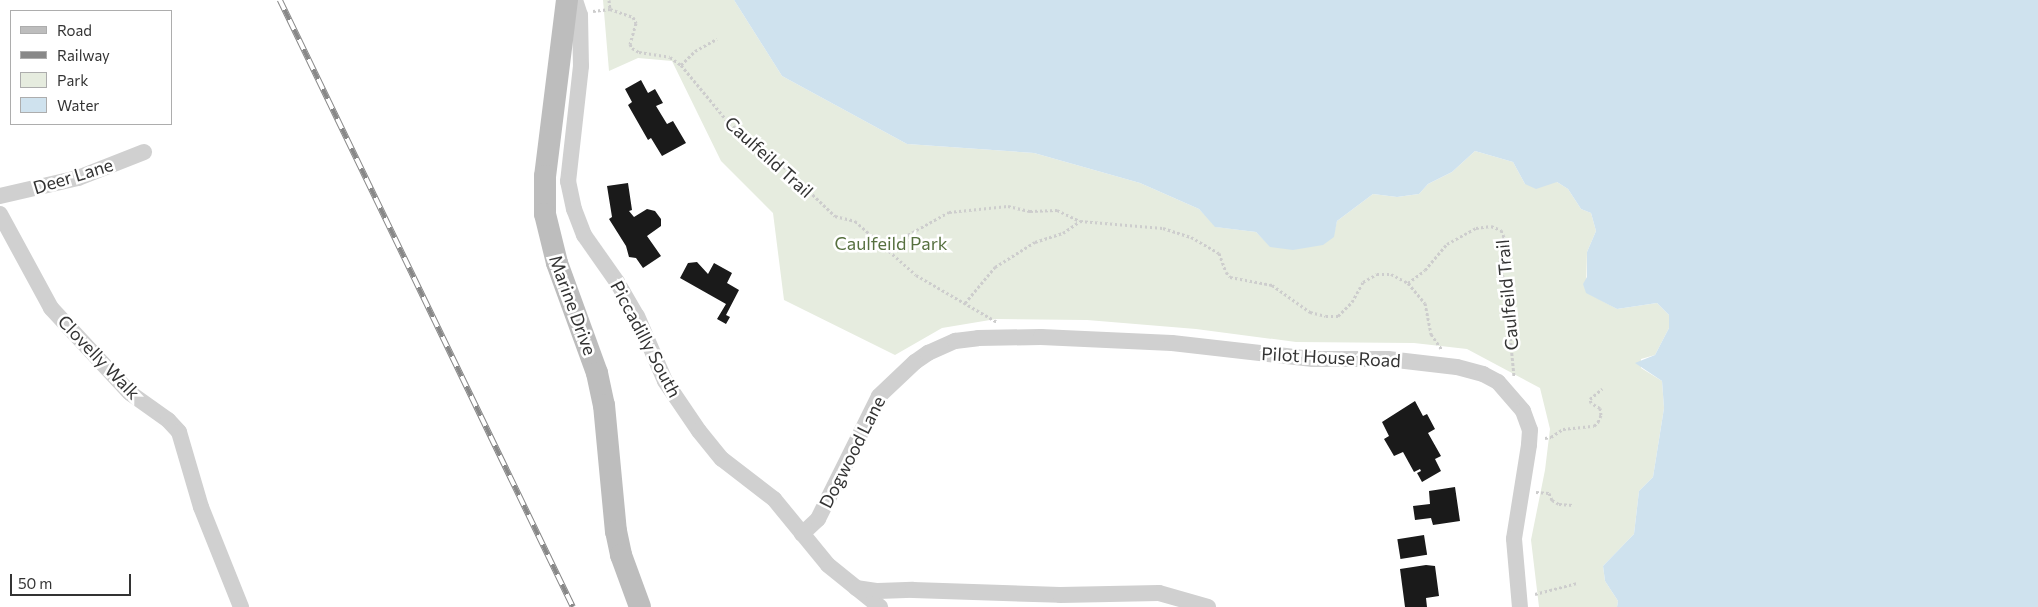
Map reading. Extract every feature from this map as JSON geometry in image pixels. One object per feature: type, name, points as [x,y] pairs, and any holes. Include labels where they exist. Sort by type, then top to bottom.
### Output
[{"type":"main road","name":"Marine Drive","points":[[567,0],[545,176],[545,214],[557,263],[597,373],[604,405],[616,531],[621,555],[640,607]]},
{"type":"street","name":"Piccadilly South","points":[[575,0],[580,15],[581,66],[568,180],[578,222],[584,235],[617,282],[637,316],[665,381],[699,431],[722,459],[774,499],[828,565],[854,588],[880,607]]},
{"type":"street","name":"Deer Lane","points":[[0,196],[78,178],[144,152]]},
{"type":"street","name":"Clovelly Walk","points":[[0,214],[51,308],[130,393],[168,420],[179,432],[202,508],[241,607]]},
{"type":"street","name":"Pilot House Road","points":[[928,353],[955,341],[1025,336],[1172,343],[1312,359],[1388,359],[1445,365],[1483,374],[1498,382],[1515,400],[1527,420],[1530,430],[1514,539],[1520,601]]},
{"type":"street","name":"Dogwood Lane","points":[[802,534],[818,519],[879,396],[902,372],[928,353]]},
{"type":"street","points":[[854,588],[878,592],[914,590],[1060,595],[1159,593],[1208,607]]},
{"type":"path","points":[[609,0],[610,9],[633,17],[636,23],[630,44],[632,48],[639,52],[670,57],[681,65],[694,51],[717,39]]},
{"type":"path","name":"Caulfeild Trail","points":[[681,65],[729,123],[762,146],[836,216],[855,221],[916,275],[999,324]]},
{"type":"path","points":[[886,248],[949,212],[1008,206],[1030,211],[1057,210],[1080,221],[1163,228],[1191,237],[1219,252],[1226,272],[1230,277],[1272,285],[1310,312],[1326,316],[1338,316],[1352,302],[1363,282],[1377,274],[1391,274],[1408,283],[1425,303],[1431,334],[1444,354],[1445,365]]},
{"type":"path","points":[[965,303],[995,267],[1035,242],[1063,233],[1080,221]]},
{"type":"path","name":"Caulfeild Trail","points":[[1408,283],[1425,270],[1447,244],[1461,236],[1476,228],[1491,226],[1501,230],[1504,237],[1500,260],[1510,329],[1515,400]]},
{"type":"path","points":[[1529,445],[1538,439],[1551,437],[1563,429],[1594,426],[1602,415],[1600,408],[1591,403],[1590,399],[1602,389]]},
{"type":"path","points":[[1520,494],[1550,493],[1552,500],[1559,504],[1572,506]]},
{"type":"path","points":[[1520,601],[1577,583]]},
{"type":"green space","name":"Caulfeild Park","points":[[603,0],[734,0],[782,76],[907,144],[1034,153],[1140,183],[1199,209],[1216,227],[1256,232],[1271,247],[1333,237],[1337,221],[1373,194],[1397,197],[1419,194],[1428,184],[1452,172],[1475,151],[1513,162],[1525,184],[1557,182],[1568,189],[1581,209],[1591,213],[1596,231],[1587,252],[1586,292],[1617,309],[1657,303],[1669,315],[1669,328],[1655,355],[1641,359],[1641,368],[1662,381],[1664,408],[1653,477],[1639,491],[1634,534],[1603,566],[1605,581],[1618,601],[1617,607],[1539,607],[1531,540],[1545,470],[1550,429],[1540,388],[1467,349],[1414,343],[1296,342],[1196,329],[1087,320],[996,319],[942,328],[895,355],[784,300],[773,213],[721,161],[672,61],[638,58],[609,71]]},
{"type":"water","points":[[734,0],[2038,0],[2038,607],[1617,607],[1618,601],[1605,581],[1603,566],[1634,534],[1639,491],[1653,477],[1664,408],[1662,381],[1635,363],[1655,355],[1669,328],[1669,315],[1657,303],[1617,309],[1586,293],[1583,284],[1587,277],[1587,252],[1596,231],[1591,213],[1581,209],[1568,189],[1557,182],[1536,189],[1525,184],[1513,162],[1475,151],[1452,172],[1428,184],[1419,194],[1397,197],[1373,194],[1337,221],[1334,237],[1323,245],[1293,250],[1270,247],[1256,232],[1215,227],[1199,209],[1140,183],[1034,153],[907,144],[782,76]]},
{"type":"building","points":[[641,80],[648,93],[655,89],[663,103],[656,106],[667,124],[673,121],[686,143],[662,156],[651,138],[648,140],[628,105],[632,102],[625,89]]},
{"type":"building","points":[[628,183],[632,210],[629,211],[634,217],[647,209],[655,211],[661,219],[661,226],[647,236],[661,256],[643,268],[636,258],[629,257],[626,246],[609,219],[612,217],[607,186]]},
{"type":"building","points":[[697,262],[708,274],[714,263],[732,273],[727,283],[739,290],[726,315],[730,317],[726,324],[717,319],[726,304],[680,278],[688,263]]},
{"type":"building","points":[[1415,401],[1423,416],[1427,414],[1435,429],[1428,433],[1441,456],[1435,459],[1441,471],[1422,482],[1417,473],[1421,471],[1420,469],[1414,472],[1403,452],[1394,456],[1384,439],[1389,436],[1382,422]]},
{"type":"building","points":[[1455,487],[1460,521],[1433,525],[1431,518],[1415,520],[1413,506],[1430,504],[1429,491]]},
{"type":"building","points":[[1424,535],[1427,555],[1400,559],[1397,539]]},
{"type":"building","points":[[1426,565],[1435,566],[1439,596],[1426,598],[1427,607],[1405,607],[1400,569]]},
{"type":"railway","points":[[280,0],[573,607]]}]
